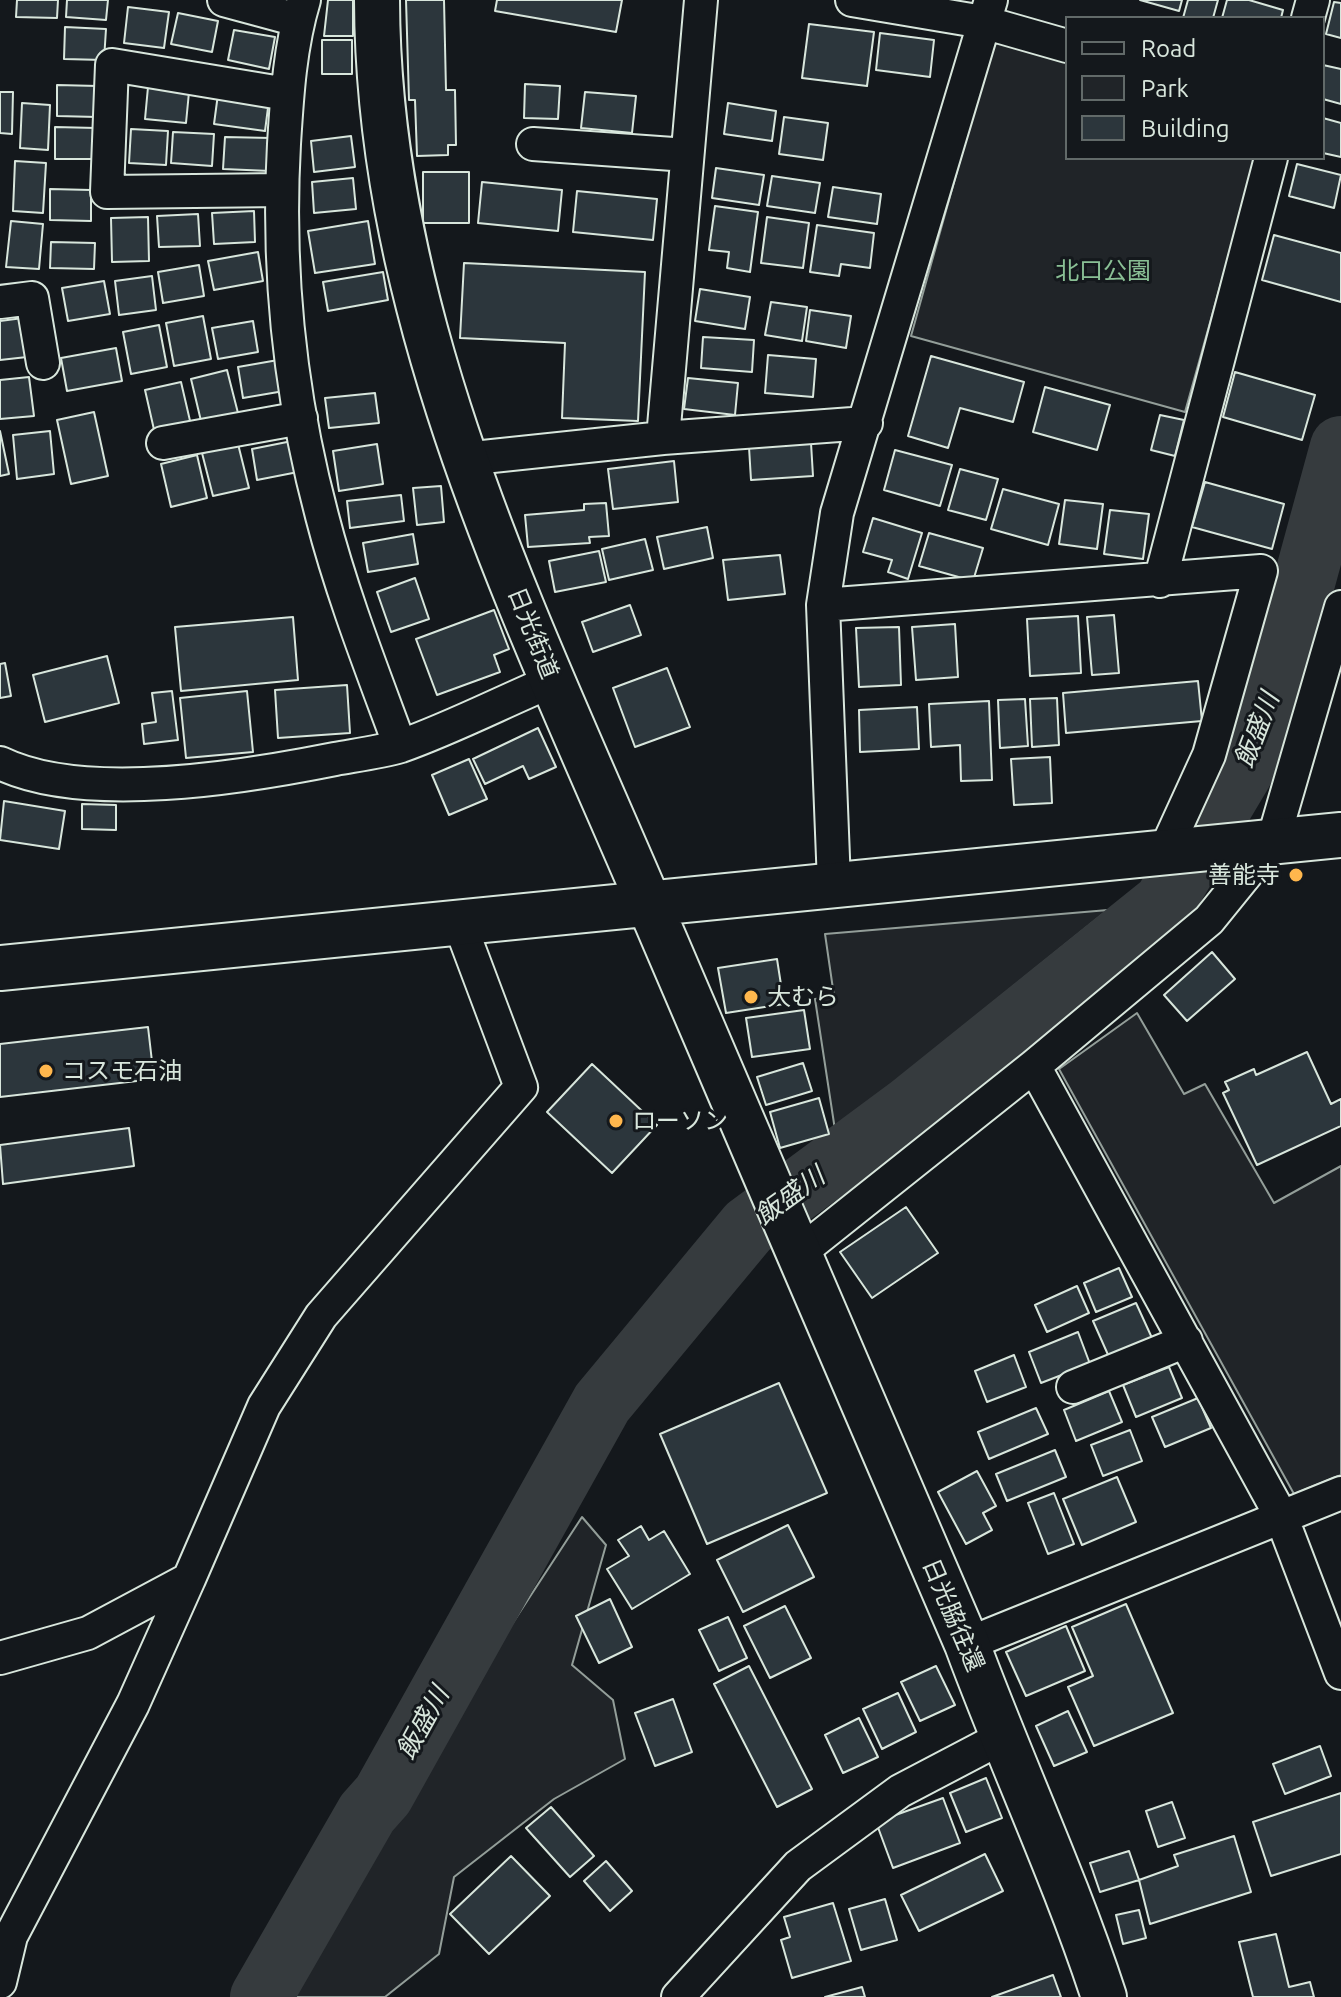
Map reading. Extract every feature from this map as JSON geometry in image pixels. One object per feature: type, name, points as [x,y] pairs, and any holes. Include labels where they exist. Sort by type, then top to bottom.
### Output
[{"type":"street","points":[[224,0],[301,10],[287,94],[282,190],[284,286],[301,418],[322,517],[400,746]]},
{"type":"street","name":"日光街道","points":[[377,0],[391,181],[424,337],[464,459],[552,681],[795,1245]]},
{"type":"street","points":[[663,438],[701,0]]},
{"type":"street","points":[[852,0],[987,11],[1065,45]]},
{"type":"street","points":[[834,883],[823,605],[837,513],[987,11]]},
{"type":"street","points":[[282,190],[107,192],[112,65],[287,94]]},
{"type":"street","points":[[533,144],[687,155]]},
{"type":"street","points":[[1160,581],[1270,160]]},
{"type":"street","points":[[0,302],[32,298],[43,363]]},
{"type":"street","points":[[163,443],[301,418]]},
{"type":"street","points":[[464,459],[663,438],[866,423]]},
{"type":"street","points":[[823,605],[1261,571],[1209,755],[1165,851]]},
{"type":"street","points":[[795,1245],[1034,1066],[1209,920],[1273,841],[1341,607]]},
{"type":"street","points":[[0,763],[16,770],[92,783],[151,784],[275,771],[400,746],[552,681]]},
{"type":"street","points":[[0,968],[1341,835]]},
{"type":"street","points":[[0,1982],[11,1936],[133,1704],[264,1406],[321,1316],[521,1087],[459,922]]},
{"type":"street","points":[[1034,1066],[1281,1516],[1341,1673]]},
{"type":"street","name":"日光脇往還","points":[[795,1245],[967,1644],[1001,1738],[1080,1921],[1104,1997]]},
{"type":"street","points":[[1073,1387],[1186,1341]]},
{"type":"street","points":[[967,1644],[1341,1493]]},
{"type":"street","points":[[0,1658],[88,1633],[189,1579]]},
{"type":"street","points":[[678,1997],[798,1866],[900,1791],[1001,1738]]},
{"type":"green space","name":"北口公園","points":[[994,39],[1065,58],[1065,160],[1255,160],[1185,412],[911,336]]},
{"type":"green space","points":[[1108,910],[835,1130],[815,999],[834,996],[825,934]]},
{"type":"green space","points":[[1137,1013],[1184,1094],[1205,1084],[1274,1203],[1341,1166],[1341,1475],[1294,1494],[1059,1069]]},
{"type":"green space","points":[[582,1517],[606,1545],[572,1665],[613,1700],[625,1759],[554,1799],[454,1877],[439,1954],[385,1997],[278,1997],[346,1878]]},
{"type":"building","points":[[17,0],[58,0],[57,18],[16,17]]},
{"type":"building","points":[[67,0],[108,0],[106,20],[66,17]]},
{"type":"building","points":[[328,0],[353,0],[353,36],[324,36]]},
{"type":"building","points":[[406,0],[444,0],[446,90],[455,90],[456,145],[448,145],[448,155],[417,156],[415,100],[409,100]]},
{"type":"building","points":[[497,0],[622,0],[616,32],[495,11]]},
{"type":"building","points":[[1140,0],[1182,0],[1179,11]]},
{"type":"building","points":[[1188,0],[1218,0],[1214,16],[1184,16]]},
{"type":"building","points":[[1227,0],[1249,0],[1283,10],[1282,16],[1223,16]]},
{"type":"building","points":[[1334,2],[1341,3],[1341,38],[1326,34]]},
{"type":"building","points":[[128,7],[169,12],[164,48],[124,43]]},
{"type":"building","points":[[178,13],[218,21],[212,52],[171,44]]},
{"type":"building","points":[[809,24],[874,32],[867,86],[802,78]]},
{"type":"building","points":[[65,27],[106,29],[104,60],[64,59]]},
{"type":"building","points":[[234,30],[275,37],[269,69],[228,60]]},
{"type":"building","points":[[880,33],[934,40],[930,77],[876,70]]},
{"type":"building","points":[[322,40],[352,40],[352,74],[322,74]]},
{"type":"building","points":[[1325,65],[1341,69],[1341,104],[1325,100]]},
{"type":"building","points":[[525,84],[560,86],[558,119],[524,118]]},
{"type":"building","points":[[57,85],[98,86],[97,117],[57,116]]},
{"type":"building","points":[[148,87],[189,92],[186,123],[145,119]]},
{"type":"building","points":[[0,92],[13,92],[12,134],[0,133]]},
{"type":"building","points":[[585,92],[636,96],[632,133],[581,128]]},
{"type":"building","points":[[218,94],[269,100],[265,131],[214,124]]},
{"type":"building","points":[[22,103],[50,105],[48,150],[20,148]]},
{"type":"building","points":[[728,103],[776,111],[772,141],[724,134]]},
{"type":"building","points":[[784,117],[828,123],[823,160],[779,154]]},
{"type":"building","points":[[1325,119],[1341,123],[1341,157],[1325,153]]},
{"type":"building","points":[[55,127],[96,128],[96,159],[55,159]]},
{"type":"building","points":[[131,129],[168,131],[166,165],[129,163]]},
{"type":"building","points":[[173,132],[214,134],[212,166],[171,163]]},
{"type":"building","points":[[351,136],[355,167],[314,172],[311,141]]},
{"type":"building","points":[[225,137],[271,138],[270,171],[223,169]]},
{"type":"building","points":[[15,161],[46,163],[43,213],[13,211]]},
{"type":"building","points":[[1297,164],[1341,175],[1334,208],[1289,196]]},
{"type":"building","points":[[716,168],[764,175],[759,205],[712,198]]},
{"type":"building","points":[[423,172],[469,172],[469,223],[423,223]]},
{"type":"building","points":[[772,176],[820,183],[815,213],[767,206]]},
{"type":"building","points":[[353,178],[356,209],[314,213],[312,182]]},
{"type":"building","points":[[482,182],[562,190],[558,231],[478,223]]},
{"type":"building","points":[[833,187],[881,194],[877,224],[828,217]]},
{"type":"building","points":[[50,189],[91,190],[91,221],[50,220]]},
{"type":"building","points":[[577,191],[657,199],[653,240],[573,232]]},
{"type":"building","points":[[715,206],[758,212],[750,272],[727,268],[729,252],[709,250]]},
{"type":"building","points":[[254,211],[255,242],[214,244],[212,213]]},
{"type":"building","points":[[198,214],[200,246],[159,247],[157,216]]},
{"type":"building","points":[[148,217],[149,261],[112,262],[111,218]]},
{"type":"building","points":[[767,217],[809,223],[803,268],[761,263]]},
{"type":"building","points":[[11,221],[43,224],[39,269],[6,267]]},
{"type":"building","points":[[368,221],[375,264],[315,273],[308,231]]},
{"type":"building","points":[[817,225],[874,233],[870,268],[841,264],[839,276],[810,272]]},
{"type":"building","points":[[1274,235],[1341,253],[1341,302],[1262,280]]},
{"type":"building","points":[[51,242],[95,243],[94,269],[50,268]]},
{"type":"building","points":[[258,252],[263,281],[214,290],[208,261]]},
{"type":"building","points":[[464,263],[645,272],[638,421],[562,418],[565,343],[460,338]]},
{"type":"building","points":[[199,265],[204,296],[163,303],[158,272]]},
{"type":"building","points":[[383,272],[388,300],[328,311],[323,282]]},
{"type":"building","points":[[152,276],[156,310],[119,315],[115,281]]},
{"type":"building","points":[[104,281],[110,314],[68,321],[62,288]]},
{"type":"building","points":[[700,289],[750,297],[745,329],[695,321]]},
{"type":"building","points":[[771,302],[807,307],[802,341],[765,335]]},
{"type":"building","points":[[810,310],[851,316],[846,348],[806,341]]},
{"type":"building","points":[[203,316],[211,359],[174,366],[166,323]]},
{"type":"building","points":[[23,318],[27,357],[0,360],[0,321]]},
{"type":"building","points":[[253,321],[258,352],[218,359],[212,328]]},
{"type":"building","points":[[159,325],[167,367],[131,374],[123,332]]},
{"type":"building","points":[[703,337],[754,340],[752,372],[701,368]]},
{"type":"building","points":[[116,348],[122,381],[67,391],[61,358]]},
{"type":"building","points":[[768,355],[816,359],[813,397],[765,393]]},
{"type":"building","points":[[931,356],[1024,382],[1013,422],[960,408],[948,448],[908,436]]},
{"type":"building","points":[[278,360],[284,391],[243,398],[238,367]]},
{"type":"building","points":[[227,370],[238,413],[201,421],[191,379]]},
{"type":"building","points":[[1235,372],[1315,395],[1302,440],[1223,417]]},
{"type":"building","points":[[29,377],[34,416],[0,419],[0,380]]},
{"type":"building","points":[[688,378],[738,383],[735,415],[684,409]]},
{"type":"building","points":[[181,382],[191,425],[155,434],[145,390]]},
{"type":"building","points":[[1045,387],[1110,405],[1097,450],[1033,432]]},
{"type":"building","points":[[375,393],[379,423],[329,428],[325,398]]},
{"type":"building","points":[[94,412],[108,476],[71,484],[57,420]]},
{"type":"building","points":[[1160,415],[1184,420],[1175,456],[1151,450]]},
{"type":"building","points":[[0,431],[9,474],[0,476]]},
{"type":"building","points":[[50,431],[54,474],[17,479],[13,435]]},
{"type":"building","points":[[292,441],[298,472],[257,480],[252,449]]},
{"type":"building","points":[[811,443],[813,476],[751,480],[749,447]]},
{"type":"building","points":[[238,444],[249,488],[213,496],[202,453]]},
{"type":"building","points":[[377,444],[383,484],[339,491],[333,451]]},
{"type":"building","points":[[895,450],[952,465],[940,506],[884,490]]},
{"type":"building","points":[[197,455],[207,498],[171,507],[161,464]]},
{"type":"building","points":[[674,461],[678,502],[613,509],[608,469]]},
{"type":"building","points":[[960,469],[998,479],[986,520],[948,510]]},
{"type":"building","points":[[1205,482],[1284,504],[1272,549],[1192,527]]},
{"type":"building","points":[[441,486],[444,522],[417,525],[413,488]]},
{"type":"building","points":[[1003,489],[1059,504],[1048,545],[991,529]]},
{"type":"building","points":[[401,495],[404,521],[350,528],[347,501]]},
{"type":"building","points":[[1065,500],[1103,504],[1097,549],[1059,544]]},
{"type":"building","points":[[606,503],[609,536],[589,537],[590,543],[528,547],[525,515],[584,510],[584,504]]},
{"type":"building","points":[[1110,510],[1149,514],[1143,559],[1104,554]]},
{"type":"building","points":[[873,518],[922,533],[908,579],[888,572],[892,560],[863,552]]},
{"type":"building","points":[[707,527],[713,558],[664,569],[657,537]]},
{"type":"building","points":[[929,533],[983,548],[973,581],[919,566]]},
{"type":"building","points":[[413,534],[418,564],[368,572],[363,543]]},
{"type":"building","points":[[645,539],[653,570],[609,580],[602,549]]},
{"type":"building","points":[[599,551],[606,582],[555,592],[549,561]]},
{"type":"building","points":[[780,555],[785,594],[728,600],[723,560]]},
{"type":"building","points":[[415,578],[429,619],[391,632],[377,592]]},
{"type":"building","points":[[630,605],[641,635],[593,652],[582,622]]},
{"type":"building","points":[[494,610],[509,649],[494,655],[500,672],[437,695],[416,639]]},
{"type":"building","points":[[1114,615],[1119,673],[1092,675],[1087,617]]},
{"type":"building","points":[[1078,616],[1081,673],[1030,676],[1027,619]]},
{"type":"building","points":[[293,617],[298,680],[181,691],[175,627]]},
{"type":"building","points":[[955,624],[958,677],[916,680],[912,627]]},
{"type":"building","points":[[899,627],[901,685],[859,687],[856,628]]},
{"type":"building","points":[[107,656],[119,703],[45,722],[33,675]]},
{"type":"building","points":[[5,663],[11,696],[0,698],[0,664]]},
{"type":"building","points":[[667,668],[690,727],[635,747],[613,688]]},
{"type":"building","points":[[1198,681],[1202,721],[1066,733],[1063,693]]},
{"type":"building","points":[[347,685],[350,733],[278,738],[275,690]]},
{"type":"building","points":[[172,691],[178,740],[144,744],[142,724],[156,722],[152,693]]},
{"type":"building","points":[[247,691],[253,752],[186,758],[180,698]]},
{"type":"building","points":[[1057,698],[1059,745],[1032,747],[1030,699]]},
{"type":"building","points":[[1025,699],[1028,746],[1000,748],[998,700]]},
{"type":"building","points":[[989,701],[992,780],[961,781],[960,745],[931,747],[929,704]]},
{"type":"building","points":[[917,707],[919,749],[860,752],[859,710]]},
{"type":"building","points":[[538,728],[556,767],[529,779],[523,766],[485,784],[473,759]]},
{"type":"building","points":[[1050,757],[1052,803],[1014,805],[1011,759]]},
{"type":"building","points":[[469,759],[487,799],[449,815],[432,775]]},
{"type":"building","points":[[4,801],[65,811],[59,849],[0,840]]},
{"type":"building","points":[[82,804],[116,805],[116,830],[82,829]]},
{"type":"building","points":[[1212,952],[1235,979],[1187,1021],[1164,995]]},
{"type":"building","points":[[777,959],[784,1004],[726,1013],[718,968]]},
{"type":"building","points":[[804,1010],[810,1049],[752,1057],[746,1018]]},
{"type":"building","points":[[148,1027],[154,1079],[0,1097],[0,1044]]},
{"type":"building","points":[[1307,1052],[1331,1104],[1341,1099],[1341,1126],[1257,1165],[1223,1093],[1229,1090],[1225,1082],[1254,1069],[1256,1075]]},
{"type":"building","points":[[803,1063],[812,1091],[766,1105],[757,1077]]},
{"type":"building","points":[[592,1064],[657,1125],[612,1173],[547,1112]]},
{"type":"building","points":[[819,1098],[829,1134],[780,1148],[770,1112]]},
{"type":"building","points":[[129,1128],[134,1166],[3,1184],[0,1145]]},
{"type":"building","points":[[906,1207],[938,1253],[872,1298],[840,1252]]},
{"type":"building","points":[[1119,1268],[1132,1297],[1096,1312],[1084,1283]]},
{"type":"building","points":[[1077,1286],[1089,1313],[1047,1332],[1035,1305]]},
{"type":"building","points":[[1136,1303],[1152,1338],[1109,1357],[1093,1321]]},
{"type":"building","points":[[1078,1332],[1090,1364],[1041,1383],[1029,1352]]},
{"type":"building","points":[[1014,1355],[1026,1387],[987,1402],[975,1371]]},
{"type":"building","points":[[1169,1367],[1182,1398],[1136,1417],[1123,1385]]},
{"type":"building","points":[[779,1383],[827,1493],[707,1544],[660,1434]]},
{"type":"building","points":[[1109,1391],[1122,1422],[1076,1441],[1064,1410]]},
{"type":"building","points":[[1198,1398],[1211,1428],[1165,1447],[1152,1417]]},
{"type":"building","points":[[1036,1408],[1048,1434],[989,1459],[978,1432]]},
{"type":"building","points":[[1130,1430],[1142,1461],[1103,1476],[1091,1445]]},
{"type":"building","points":[[1055,1450],[1066,1477],[1007,1501],[996,1474]]},
{"type":"building","points":[[977,1471],[996,1506],[983,1513],[992,1530],[966,1544],[938,1492]]},
{"type":"building","points":[[1117,1477],[1136,1522],[1082,1545],[1063,1499]]},
{"type":"building","points":[[1054,1493],[1074,1544],[1048,1554],[1028,1503]]},
{"type":"building","points":[[788,1525],[814,1577],[743,1612],[717,1560]]},
{"type":"building","points":[[641,1526],[649,1540],[664,1531],[690,1574],[632,1609],[607,1569],[629,1556],[618,1540]]},
{"type":"building","points":[[610,1599],[632,1647],[599,1663],[576,1616]]},
{"type":"building","points":[[1126,1604],[1173,1713],[1094,1746],[1068,1687],[1093,1676],[1072,1627]]},
{"type":"building","points":[[785,1606],[811,1658],[770,1678],[744,1626]]},
{"type":"building","points":[[728,1617],[747,1658],[719,1671],[699,1630]]},
{"type":"building","points":[[1066,1626],[1085,1671],[1026,1696],[1006,1652]]},
{"type":"building","points":[[749,1666],[812,1789],[777,1807],[714,1684]]},
{"type":"building","points":[[936,1666],[955,1705],[920,1721],[901,1682]]},
{"type":"building","points":[[898,1693],[916,1732],[882,1749],[863,1709]]},
{"type":"building","points":[[673,1699],[692,1752],[655,1766],[635,1713]]},
{"type":"building","points":[[1068,1711],[1087,1752],[1054,1766],[1036,1726]]},
{"type":"building","points":[[859,1718],[878,1757],[843,1773],[825,1735]]},
{"type":"building","points":[[1320,1746],[1331,1776],[1285,1794],[1273,1764]]},
{"type":"building","points":[[986,1778],[1002,1818],[966,1832],[950,1793]]},
{"type":"building","points":[[1341,1793],[1341,1854],[1271,1876],[1253,1822]]},
{"type":"building","points":[[943,1798],[960,1843],[893,1868],[876,1822]]},
{"type":"building","points":[[1172,1802],[1185,1838],[1158,1847],[1146,1811]]},
{"type":"building","points":[[551,1807],[594,1856],[570,1877],[526,1828]]},
{"type":"building","points":[[1234,1836],[1251,1892],[1150,1924],[1139,1880],[1178,1866],[1174,1855]]},
{"type":"building","points":[[1129,1851],[1139,1880],[1100,1892],[1090,1863]]},
{"type":"building","points":[[985,1854],[1003,1891],[919,1931],[901,1895]]},
{"type":"building","points":[[511,1856],[550,1896],[489,1954],[450,1914]]},
{"type":"building","points":[[606,1861],[632,1891],[610,1911],[584,1881]]},
{"type":"building","points":[[885,1899],[897,1940],[861,1950],[849,1909]]},
{"type":"building","points":[[833,1903],[851,1961],[792,1978],[781,1940],[790,1937],[784,1917]]},
{"type":"building","points":[[1139,1910],[1146,1938],[1123,1944],[1116,1915]]},
{"type":"building","points":[[1276,1934],[1289,1987],[1310,1982],[1314,1997],[1253,1997],[1239,1942]]},
{"type":"building","points":[[1053,1975],[1061,1997],[992,1997]]},
{"type":"building","points":[[862,1987],[865,1997],[825,1997]]},
{"type":"waterway","name":"飯盛川","points":[[261,1997],[367,1813],[383,1795],[602,1403],[748,1227],[910,1107],[1164,903],[1242,772],[1282,663],[1341,447]]},
{"type":"place","name":"善能寺","points":[[1296,875]]},
{"type":"place","name":"大むら","points":[[751,997]]},
{"type":"place","name":"コスモ石油","points":[[46,1071]]},
{"type":"place","name":"ローソン","points":[[616,1121]]}]
